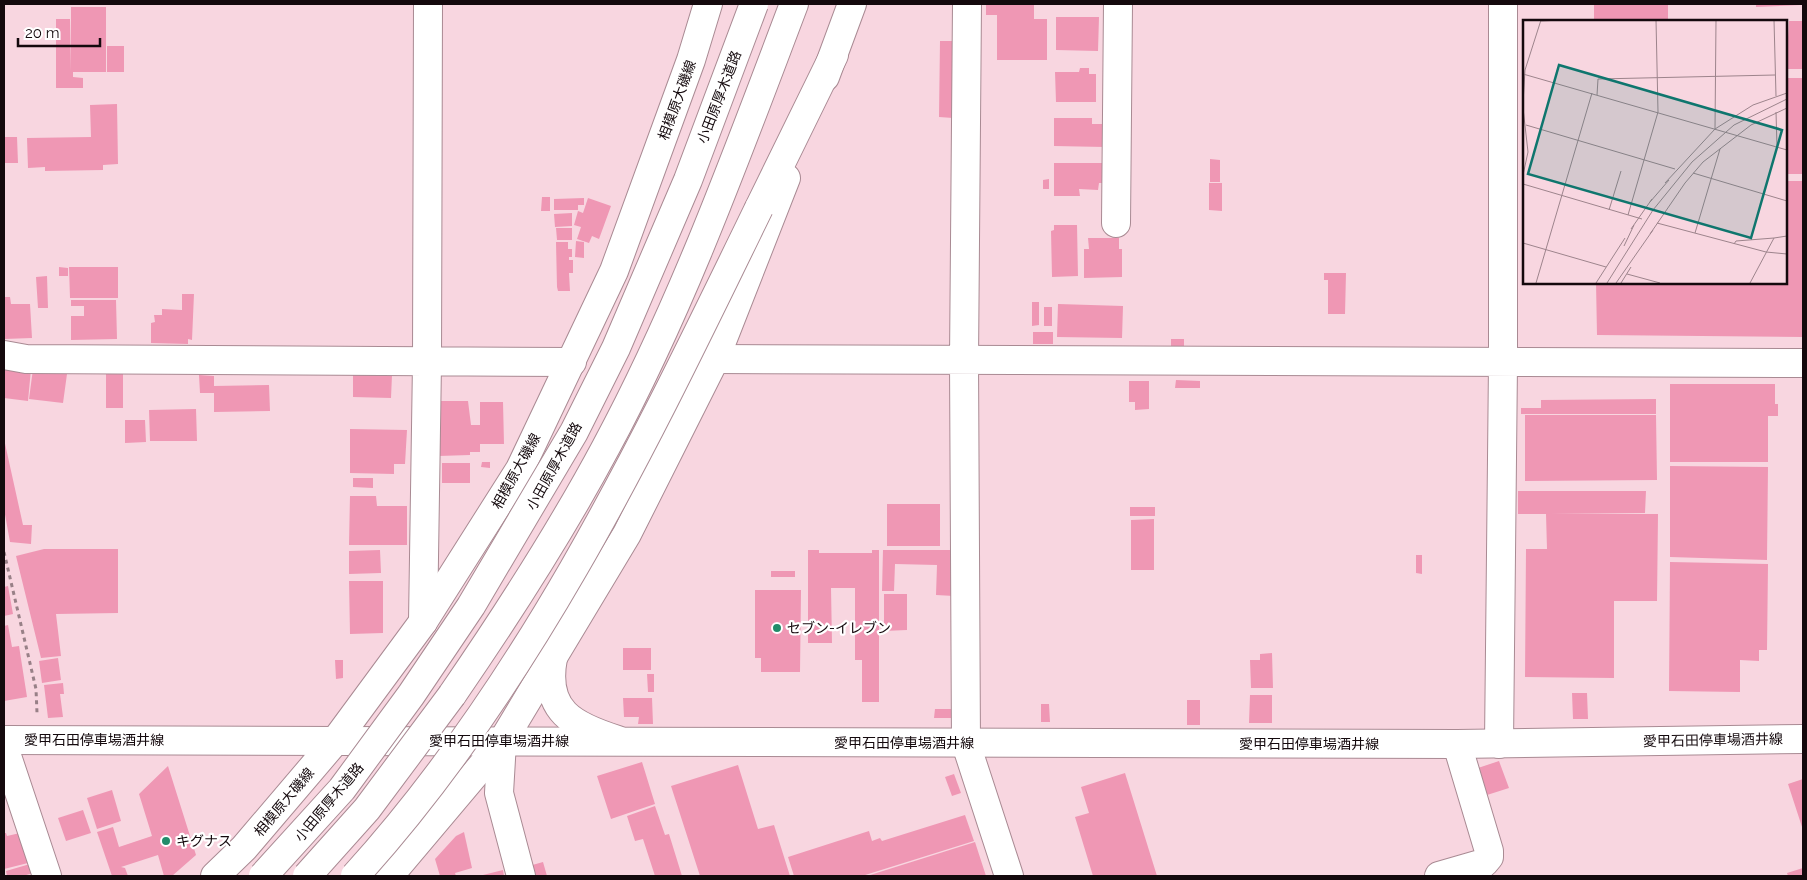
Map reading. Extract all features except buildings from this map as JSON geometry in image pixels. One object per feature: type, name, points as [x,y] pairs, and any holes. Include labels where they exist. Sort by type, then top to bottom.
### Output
[{"type":"main road","points":[[423,622],[427,363],[428,4]]},
{"type":"main road","name":"相模原大磯線","points":[[215,876],[244,848],[336,740],[423,622],[520,469],[614,271],[692,60],[708,4]]},
{"type":"main road","name":"小田原厚木道路","points":[[263,876],[342,788],[406,702],[471,606],[574,432],[616,348],[688,180],[754,4]]},
{"type":"main road","points":[[307,876],[366,809],[468,671],[507,615],[606,447],[649,360],[725,186],[794,4]]},
{"type":"main road","points":[[389,876],[502,742],[627,534],[715,359],[834,55],[852,4]]},
{"type":"main road","points":[[967,4],[964,361],[966,744],[1009,876]]},
{"type":"main road","points":[[1110,205],[1107,59],[1118,4]]},
{"type":"main road","points":[[1499,744],[1503,363],[1503,4]]},
{"type":"main road","points":[[354,876],[419,801],[475,724],[525,649],[636,458],[834,55]]},
{"type":"main road","points":[[4,354],[26,359],[427,363],[572,362]]},
{"type":"main road","points":[[715,359],[1803,363]]},
{"type":"main road","points":[[553,658],[550,681],[553,696],[558,706],[577,724],[623,742]]},
{"type":"main road","name":"愛甲石田停車場酒井線","points":[[4,740],[1499,744],[1803,739]]},
{"type":"main road","points":[[502,742],[499,793],[521,876]]},
{"type":"main road","points":[[1439,876],[1484,862],[1489,851],[1457,744]]},
{"type":"main road","points":[[4,747],[47,876]]},
{"type":"path","points":[[4,552],[36,689],[37,740]]},
{"type":"place","name":"セブン-イレブン","points":[[777,628]]},
{"type":"place","name":"キグナス","points":[[166,841]]}]
